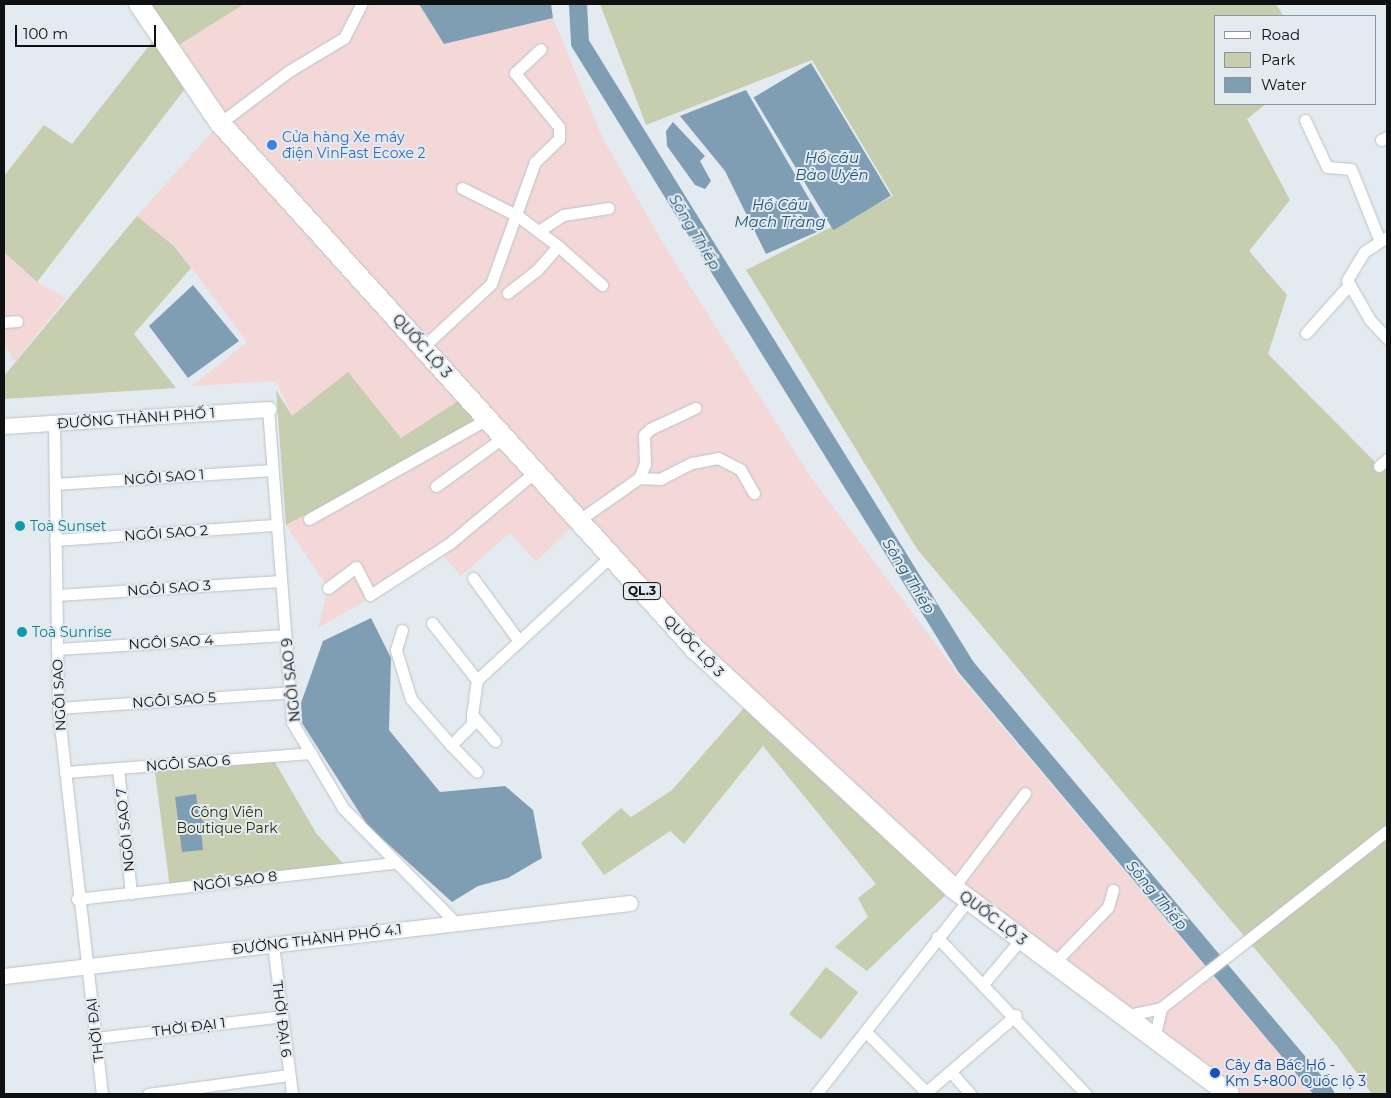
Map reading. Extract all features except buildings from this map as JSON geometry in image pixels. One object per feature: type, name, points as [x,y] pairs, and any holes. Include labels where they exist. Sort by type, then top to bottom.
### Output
[{"type":"highway","name":"QUỐC LỘ 3","points":[[139,4],[220,123],[695,649],[961,894],[1228,1094]]},
{"type":"street","points":[[220,123],[289,72],[344,38],[362,4]]},
{"type":"street","points":[[423,347],[491,284],[518,216],[536,162],[559,139],[560,127],[515,73],[541,49]]},
{"type":"street","points":[[1305,120],[1327,167],[1351,169],[1383,238],[1353,264],[1348,286],[1306,333]]},
{"type":"street","points":[[462,188],[518,216],[540,230],[602,285]]},
{"type":"street","points":[[540,230],[564,215],[608,208]]},
{"type":"street","points":[[508,293],[558,246]]},
{"type":"street","points":[[1348,286],[1387,338]]},
{"type":"street","points":[[4,322],[17,321]]},
{"type":"street","points":[[579,520],[639,478],[645,464],[644,435],[695,408]]},
{"type":"street","name":"ĐƯỜNG THÀNH PHỐ 1","points":[[4,426],[268,409]]},
{"type":"street","name":"NGÔI SAO 9","points":[[268,409],[292,722],[344,808],[392,863],[456,923]]},
{"type":"street","points":[[309,520],[487,419]]},
{"type":"street","name":"NGÔI SAO","points":[[54,423],[58,708],[77,899],[87,966]]},
{"type":"street","points":[[436,486],[504,437]]},
{"type":"street","points":[[639,478],[660,479],[692,463],[718,458],[740,469],[754,493]]},
{"type":"street","name":"NGÔI SAO 1","points":[[55,484],[273,470]]},
{"type":"street","points":[[328,588],[356,567],[370,595],[450,543],[535,472]]},
{"type":"street","name":"NGÔI SAO 2","points":[[55,540],[277,525]]},
{"type":"street","points":[[451,745],[472,724],[477,680],[611,556]]},
{"type":"street","points":[[473,578],[519,641]]},
{"type":"street","name":"NGÔI SAO 3","points":[[57,595],[281,581]]},
{"type":"street","points":[[432,623],[477,680]]},
{"type":"street","points":[[402,630],[396,650],[411,699],[477,772]]},
{"type":"street","name":"NGÔI SAO 4","points":[[57,648],[286,635]]},
{"type":"street","name":"NGÔI SAO 5","points":[[58,708],[290,692]]},
{"type":"street","points":[[472,715],[495,741]]},
{"type":"street","name":"NGÔI SAO 6","points":[[65,772],[311,753]]},
{"type":"street","name":"NGÔI SAO 7","points":[[118,768],[132,893]]},
{"type":"street","points":[[816,1094],[867,1033],[937,937],[961,894],[1025,793]]},
{"type":"street","points":[[1124,1016],[1161,1008],[1247,944],[1387,831]]},
{"type":"street","name":"NGÔI SAO 8","points":[[77,899],[392,863]]},
{"type":"street","points":[[1054,963],[1108,907],[1113,890]]},
{"type":"street","name":"ĐƯỜNG THÀNH PHỐ 4.1","points":[[4,976],[630,903]]},
{"type":"street","points":[[937,937],[1016,1016],[1086,1094]]},
{"type":"street","points":[[984,983],[1022,939]]},
{"type":"street","name":"THỜI ĐẠI 6","points":[[273,944],[292,1094]]},
{"type":"street","name":"THỜI ĐẠI","points":[[87,966],[102,1094]]},
{"type":"street","points":[[1154,1039],[1161,1008]]},
{"type":"street","name":"THỜI ĐẠI 1","points":[[96,1038],[282,1016]]},
{"type":"street","points":[[867,1033],[925,1093],[952,1074],[1016,1016]]},
{"type":"street","points":[[952,1074],[970,1094]]},
{"type":"street","points":[[148,1094],[289,1075]]},
{"type":"shaded area","points":[[244,4],[419,4],[445,44],[553,18],[602,137],[666,248],[810,476],[957,673],[1313,1094],[1231,1094],[898,841],[578,521],[536,562],[510,533],[461,576],[443,556],[318,628],[328,588],[286,525],[486,419],[466,397],[401,439],[292,416],[276,381],[192,386],[247,342],[175,246],[137,216],[220,123],[171,50]]},
{"type":"shaded area","points":[[4,252],[37,282],[66,298],[15,362],[4,344]]},
{"type":"green space","points":[[139,4],[244,4],[171,50],[191,81],[37,282],[4,252],[4,176],[44,125],[72,144],[159,33]]},
{"type":"green space","points":[[600,4],[1275,4],[1280,10],[1282,15],[1214,15],[1214,105],[1265,105],[1247,119],[1290,200],[1249,251],[1287,295],[1268,354],[1379,466],[1387,459],[1387,1094],[1372,1094],[1337,1046],[917,549],[746,270],[893,196],[812,60],[646,125]]},
{"type":"green space","points":[[137,216],[174,246],[191,268],[134,334],[176,388],[4,399],[4,376]]},
{"type":"green space","points":[[348,372],[401,438],[466,396],[487,419],[286,525],[276,390],[292,416]]},
{"type":"green space","points":[[750,701],[953,888],[867,971],[835,947],[868,917],[858,898],[876,884],[763,746],[684,844],[670,831],[604,875],[581,843],[621,808],[631,817],[672,790]]},
{"type":"green space","name":"Công Viên Boutique Park","points":[[272,757],[316,833],[347,868],[170,888],[154,765]]},
{"type":"green space","points":[[826,967],[858,992],[821,1040],[789,1014]]},
{"type":"water","points":[[419,4],[551,4],[553,18],[444,44]]},
{"type":"water","name":"Hồ câu Bảo Uyên","points":[[811,63],[891,196],[833,230],[754,98]]},
{"type":"water","name":"Hồ Câu Mạch Tràng","points":[[746,90],[826,228],[766,254],[725,171],[680,116]]},
{"type":"water","points":[[673,122],[705,156],[700,161],[711,181],[705,189],[695,185],[667,146],[666,131]]},
{"type":"water","points":[[193,285],[239,341],[188,378],[149,326]]},
{"type":"water","points":[[371,618],[391,658],[389,730],[440,792],[505,786],[533,810],[542,858],[508,878],[478,886],[452,902],[368,826],[302,723],[301,703],[323,641]]},
{"type":"water","points":[[196,794],[199,816],[206,825],[201,831],[203,850],[182,852],[175,797]]},
{"type":"waterway","name":"Sông Thiếp","points":[[578,4],[580,43],[966,667],[1325,1094]]},
{"type":"place","name":"Cửa hàng Xe máy điện VinFast Ecoxe 2","points":[[272,145]]},
{"type":"place","name":"Toà Sunset","points":[[20,526]]},
{"type":"place","name":"Toà Sunrise","points":[[22,632]]},
{"type":"place","name":"Cây đa Bác Hồ - Km 5+800 Quốc lộ 3","points":[[1215,1073]]}]
